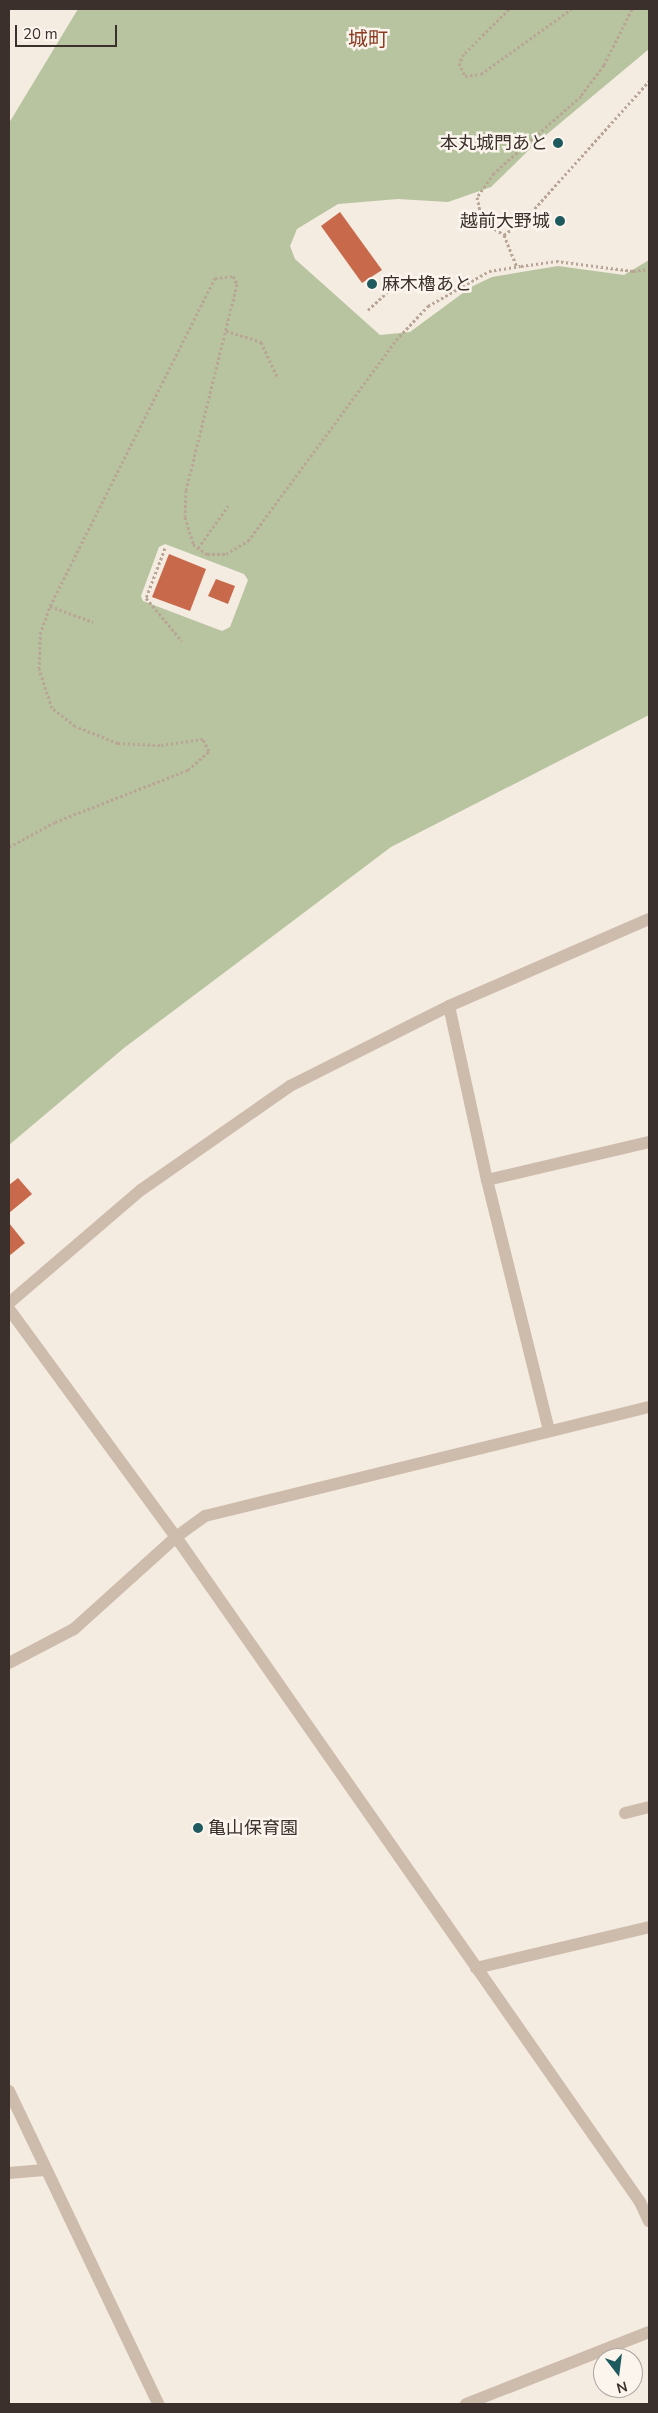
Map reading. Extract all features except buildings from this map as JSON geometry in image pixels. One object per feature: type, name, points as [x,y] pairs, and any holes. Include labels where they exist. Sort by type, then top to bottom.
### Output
[{"type":"street","points":[[9,1304],[141,1190],[290,1086],[449,1006],[649,919]]},
{"type":"street","points":[[449,1006],[487,1180],[549,1430]]},
{"type":"street","points":[[487,1180],[649,1142]]},
{"type":"street","points":[[9,1309],[176,1537],[640,2202],[649,2221]]},
{"type":"street","points":[[9,1663],[74,1629],[176,1537],[205,1516],[549,1430],[649,1407]]},
{"type":"street","points":[[625,1813],[649,1807]]},
{"type":"street","points":[[476,1968],[649,1927]]},
{"type":"street","points":[[9,2091],[44,2170],[158,2404]]},
{"type":"street","points":[[9,2173],[44,2170]]},
{"type":"street","points":[[466,2404],[649,2332]]},
{"type":"path","points":[[509,9],[464,54],[459,62],[465,76],[481,74],[571,9]]},
{"type":"path","points":[[517,268],[504,235],[482,221],[477,197],[494,174],[581,96],[604,65],[632,9]]},
{"type":"path","points":[[504,235],[528,216],[649,80]]},
{"type":"path","points":[[9,847],[55,822],[188,770],[209,751],[203,739],[160,745],[118,743],[75,726],[52,708],[39,669],[40,634],[50,606],[134,444],[215,278],[224,275],[233,276],[237,284],[186,490],[185,517],[193,544],[207,554],[226,554],[248,541],[396,340],[428,306],[482,274],[556,261],[633,271],[649,269]]},
{"type":"path","points":[[368,310],[396,284]]},
{"type":"path","points":[[226,331],[261,342],[278,378]]},
{"type":"path","points":[[198,548],[228,506]]},
{"type":"path","points":[[165,548],[146,598],[182,641]]},
{"type":"path","points":[[50,606],[93,622]]},
{"type":"green space","points":[[78,9],[649,9],[649,49],[534,145],[491,187],[448,202],[398,199],[338,204],[297,229],[290,246],[295,259],[380,335],[410,332],[471,287],[492,277],[558,266],[624,275],[649,260],[649,715],[391,847],[124,1048],[9,1145],[9,123]],"holes":[[[165,544],[244,574],[248,580],[230,627],[222,631],[143,601],[141,596],[159,547]]]},
{"type":"place","name":"本丸城門あと","points":[[558,143]]},
{"type":"place","name":"越前大野城","points":[[560,221]]},
{"type":"place","name":"麻木櫓あと","points":[[372,284]]},
{"type":"place","name":"亀山保育園","points":[[198,1828]]},
{"type":"district","name":"城町","points":[[368,39]]}]
